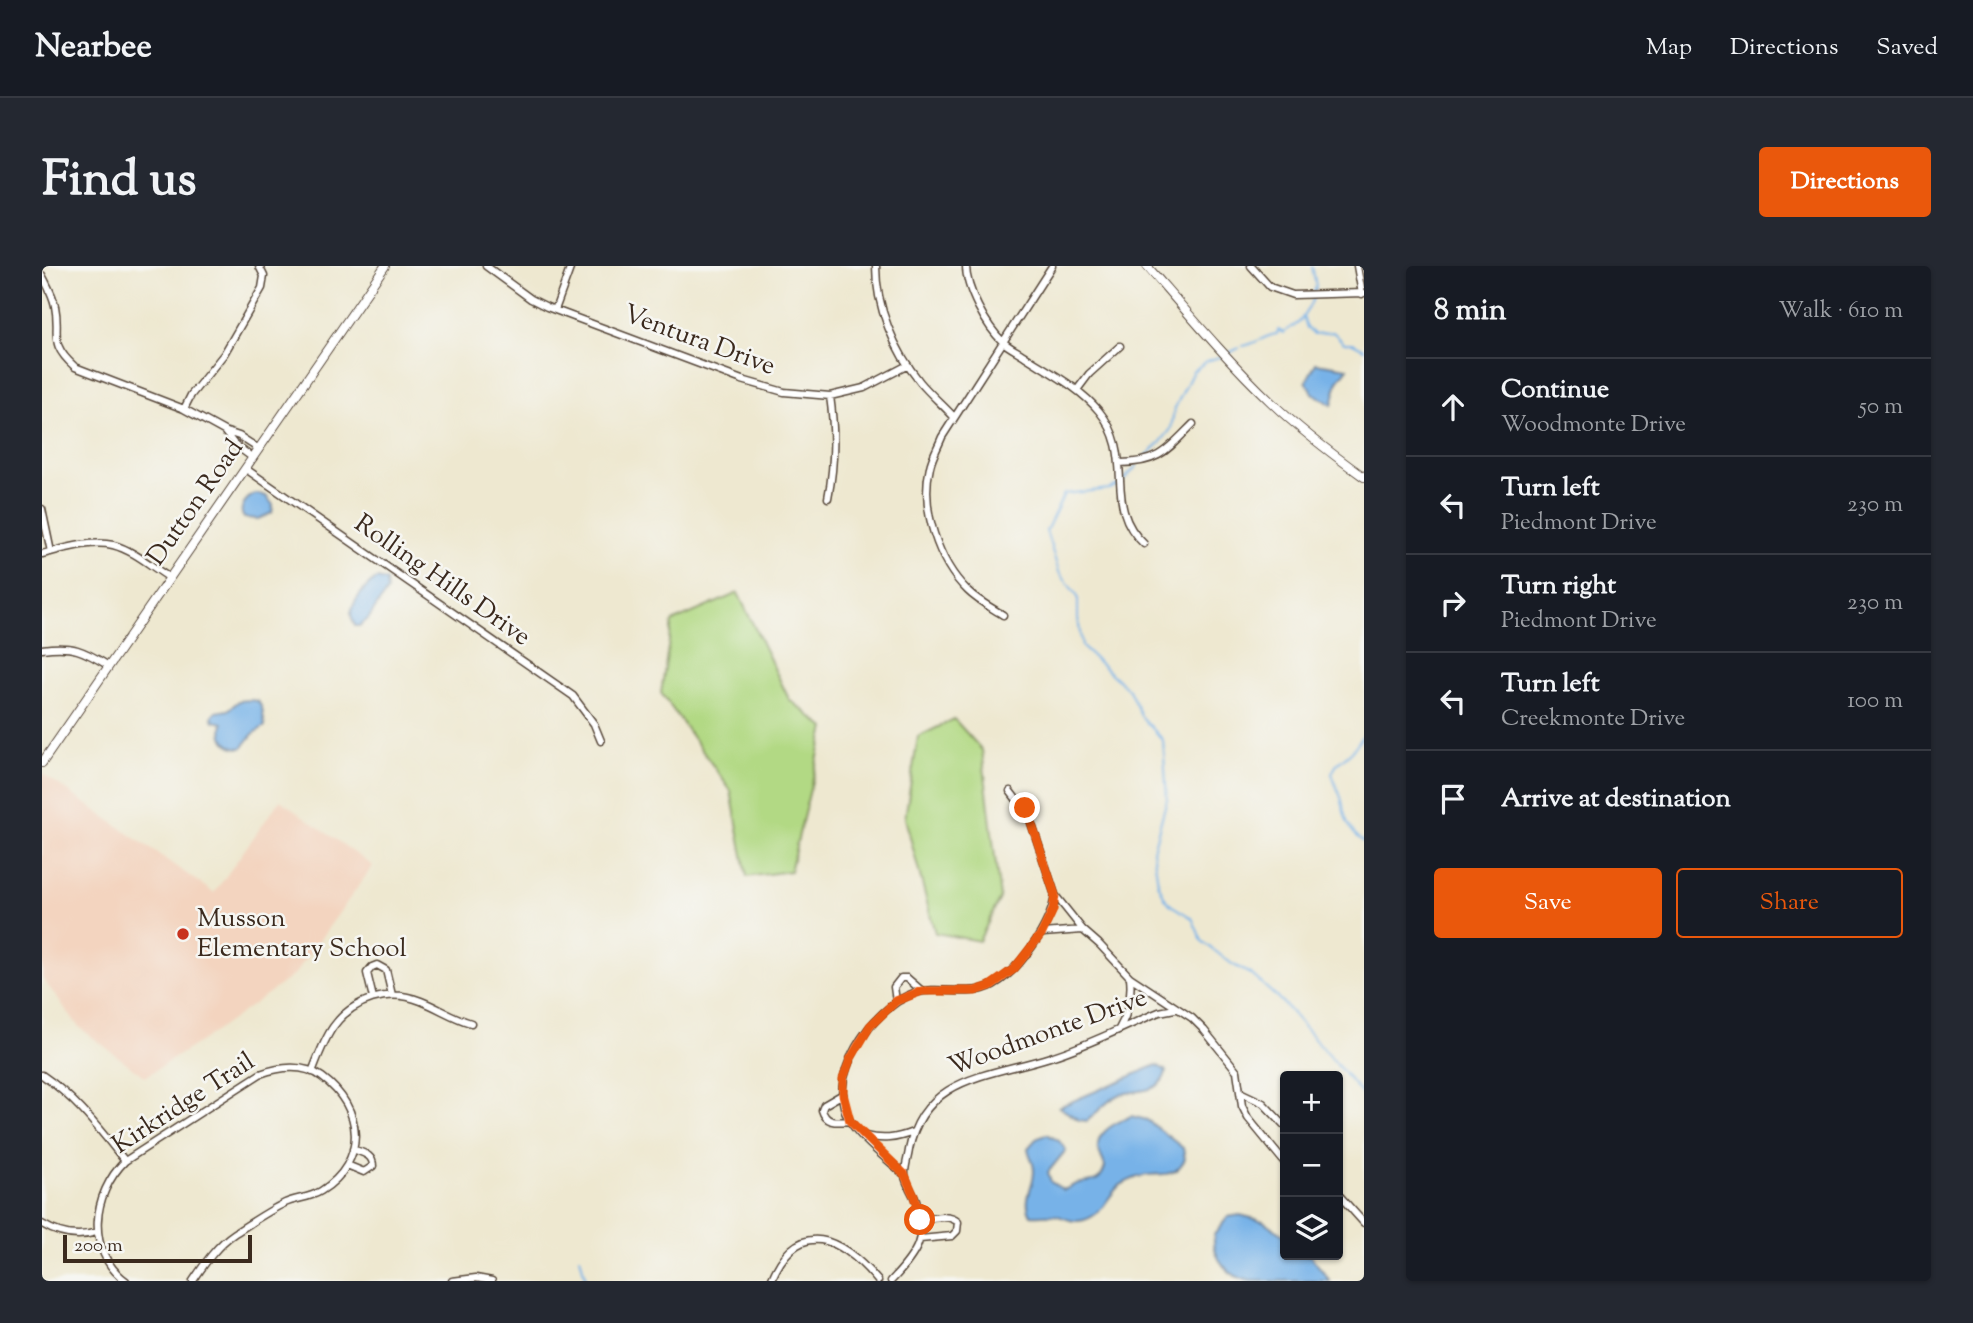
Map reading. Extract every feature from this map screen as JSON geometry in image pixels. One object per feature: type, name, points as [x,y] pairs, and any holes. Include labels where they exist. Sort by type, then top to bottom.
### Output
[{"type":"street","points":[[184,409],[191,395],[224,354],[262,288],[264,276],[258,266]]},
{"type":"street","name":"Dutton Road","points":[[42,763],[385,266]]},
{"type":"street","name":"Ventura Drive","points":[[486,266],[531,299],[555,310],[742,380],[784,392],[830,396],[864,388],[908,365]]},
{"type":"street","points":[[555,310],[571,266]]},
{"type":"street","points":[[876,266],[876,286],[894,342],[920,382],[954,417]]},
{"type":"street","points":[[966,266],[966,275],[977,305],[1003,342],[1077,390],[1101,413],[1117,442],[1124,517],[1133,533],[1144,544]]},
{"type":"street","points":[[1003,615],[968,592],[952,573],[940,550],[930,522],[929,468],[954,417],[1052,266]]},
{"type":"street","points":[[1147,266],[1267,398],[1301,429],[1364,477]]},
{"type":"street","points":[[1251,266],[1270,287],[1293,295],[1363,293],[1357,266]]},
{"type":"street","points":[[42,275],[56,309],[56,343],[65,358],[75,367],[184,409],[259,449]]},
{"type":"street","points":[[1077,390],[1089,374],[1120,346]]},
{"type":"street","points":[[828,498],[834,471],[835,431],[830,396]]},
{"type":"street","points":[[1120,463],[1142,463],[1162,454],[1193,425]]},
{"type":"street","points":[[224,431],[234,444],[253,458]]},
{"type":"street","points":[[234,444],[239,436]]},
{"type":"street","name":"Rolling Hills Drive","points":[[246,469],[573,696],[594,724],[601,741]]},
{"type":"street","points":[[42,509],[51,552]]},
{"type":"street","points":[[42,554],[110,544],[170,578]]},
{"type":"street","points":[[42,649],[63,646],[79,649],[109,666]]},
{"type":"street","points":[[1010,791],[1029,816],[1055,895],[1083,930],[1130,977],[1198,1023],[1234,1064],[1242,1093],[1242,1106],[1248,1118],[1280,1157]]},
{"type":"street","points":[[891,1281],[908,1263],[920,1239],[920,1220],[905,1175],[862,1136],[850,1121],[843,1094],[843,1079],[850,1060],[870,1026],[896,1001],[922,991],[975,991],[990,986],[1014,969],[1042,933],[1053,910],[1055,895]]},
{"type":"street","points":[[1042,933],[1083,930]]},
{"type":"street","points":[[373,998],[367,973],[377,965],[386,970],[392,995]]},
{"type":"street","points":[[1119,1029],[1130,1002],[1130,977]]},
{"type":"street","points":[[896,1001],[894,987],[901,978],[907,978],[922,991]]},
{"type":"street","points":[[193,1281],[215,1251],[234,1234],[280,1205],[320,1192],[348,1165],[355,1131],[348,1105],[340,1091],[312,1072],[334,1025],[356,1005],[373,998],[392,995],[422,1001],[454,1018],[471,1023]]},
{"type":"street","name":"Woodmonte Drive","points":[[905,1175],[913,1132],[929,1106],[948,1088],[1049,1058],[1159,1012],[1175,1009]]},
{"type":"street","name":"Kirkridge Trail","points":[[97,1232],[97,1211],[107,1183],[125,1161],[260,1074],[282,1068],[312,1072]]},
{"type":"street","points":[[42,1074],[66,1092],[125,1161]]},
{"type":"street","points":[[1242,1093],[1263,1103],[1280,1121]]},
{"type":"street","points":[[843,1094],[824,1105],[822,1110],[828,1121],[850,1121]]},
{"type":"street","points":[[862,1136],[883,1140],[899,1138],[913,1132]]},
{"type":"street","points":[[348,1165],[365,1172],[373,1166],[369,1155],[353,1149]]},
{"type":"street","points":[[1341,1197],[1364,1223]]},
{"type":"street","points":[[920,1220],[954,1218],[958,1227],[952,1236],[920,1239]]},
{"type":"street","points":[[42,1224],[54,1231],[73,1235],[97,1232],[109,1262],[126,1281]]},
{"type":"street","points":[[771,1281],[778,1264],[793,1247],[816,1238],[835,1244],[860,1260],[878,1281]]},
{"type":"street","points":[[452,1281],[476,1278],[492,1281]]},
{"type":"shaded area","name":"Musson Elementary School","points":[[42,773],[214,893],[280,800],[373,866],[294,975],[216,1031],[145,1077],[79,1027],[42,978]]},
{"type":"green space","points":[[738,593],[789,699],[825,728],[790,871],[747,877],[731,791],[661,693],[672,622]]},
{"type":"green space","points":[[954,719],[982,750],[1000,898],[979,941],[935,933],[905,818],[918,737]]},
{"type":"water","points":[[1316,363],[1348,368],[1338,381],[1332,405],[1313,393],[1306,382]]},
{"type":"water","points":[[256,494],[266,496],[273,505],[272,513],[258,519],[244,518],[244,503]]},
{"type":"water","points":[[377,579],[386,581],[387,591],[368,619],[355,626],[351,614],[354,604]]},
{"type":"water","points":[[239,701],[258,701],[265,726],[253,734],[242,748],[232,746],[223,738],[223,723],[214,721],[212,717],[216,712],[228,710]]},
{"type":"water","points":[[1157,1065],[1166,1071],[1163,1079],[1154,1088],[1119,1095],[1087,1121],[1079,1120],[1059,1107]]},
{"type":"water","points":[[1131,1116],[1147,1120],[1183,1148],[1185,1159],[1180,1167],[1168,1173],[1141,1176],[1123,1184],[1100,1211],[1084,1220],[1031,1215],[1028,1198],[1034,1171],[1028,1148],[1036,1139],[1047,1134],[1059,1141],[1066,1150],[1048,1172],[1051,1182],[1064,1190],[1100,1177],[1105,1167],[1099,1150],[1099,1140],[1110,1127]]},
{"type":"water","points":[[1240,1215],[1263,1221],[1280,1233],[1280,1260],[1314,1260],[1330,1281],[1251,1281],[1236,1276],[1219,1259],[1214,1243],[1214,1235],[1228,1217]]},
{"type":"waterway","points":[[1312,266],[1316,286],[1314,292]]},
{"type":"waterway","points":[[1243,346],[1277,334],[1278,330],[1284,333],[1296,325],[1313,298]]},
{"type":"waterway","points":[[1304,319],[1307,328],[1314,334],[1333,332],[1344,343],[1353,343],[1364,349]]},
{"type":"waterway","points":[[1227,354],[1239,348]]},
{"type":"waterway","points":[[1143,459],[1171,429],[1174,410],[1193,371],[1207,361],[1222,356]]},
{"type":"waterway","points":[[1122,482],[1137,466]]},
{"type":"waterway","points":[[1118,485],[1109,489],[1064,494],[1046,531],[1059,572],[1078,597],[1082,647],[1129,690],[1141,716],[1163,740],[1167,799],[1153,850],[1158,883],[1171,905],[1192,918],[1202,941],[1232,964],[1252,975],[1281,1001],[1364,1096]]},
{"type":"waterway","points":[[1364,734],[1332,773],[1348,824],[1364,842]]},
{"type":"waterway","points":[[580,1257],[586,1281]]},
{"type":"place","name":"Musson Elementary School","points":[[183,934]]},
{"type":"route","points":[[920,1220],[919,1210],[905,1175],[862,1136],[850,1121],[843,1094],[843,1079],[850,1060],[870,1026],[896,1001],[922,991],[975,991],[990,986],[1014,969],[1042,933],[1053,910],[1055,895],[1025,808]]}]
